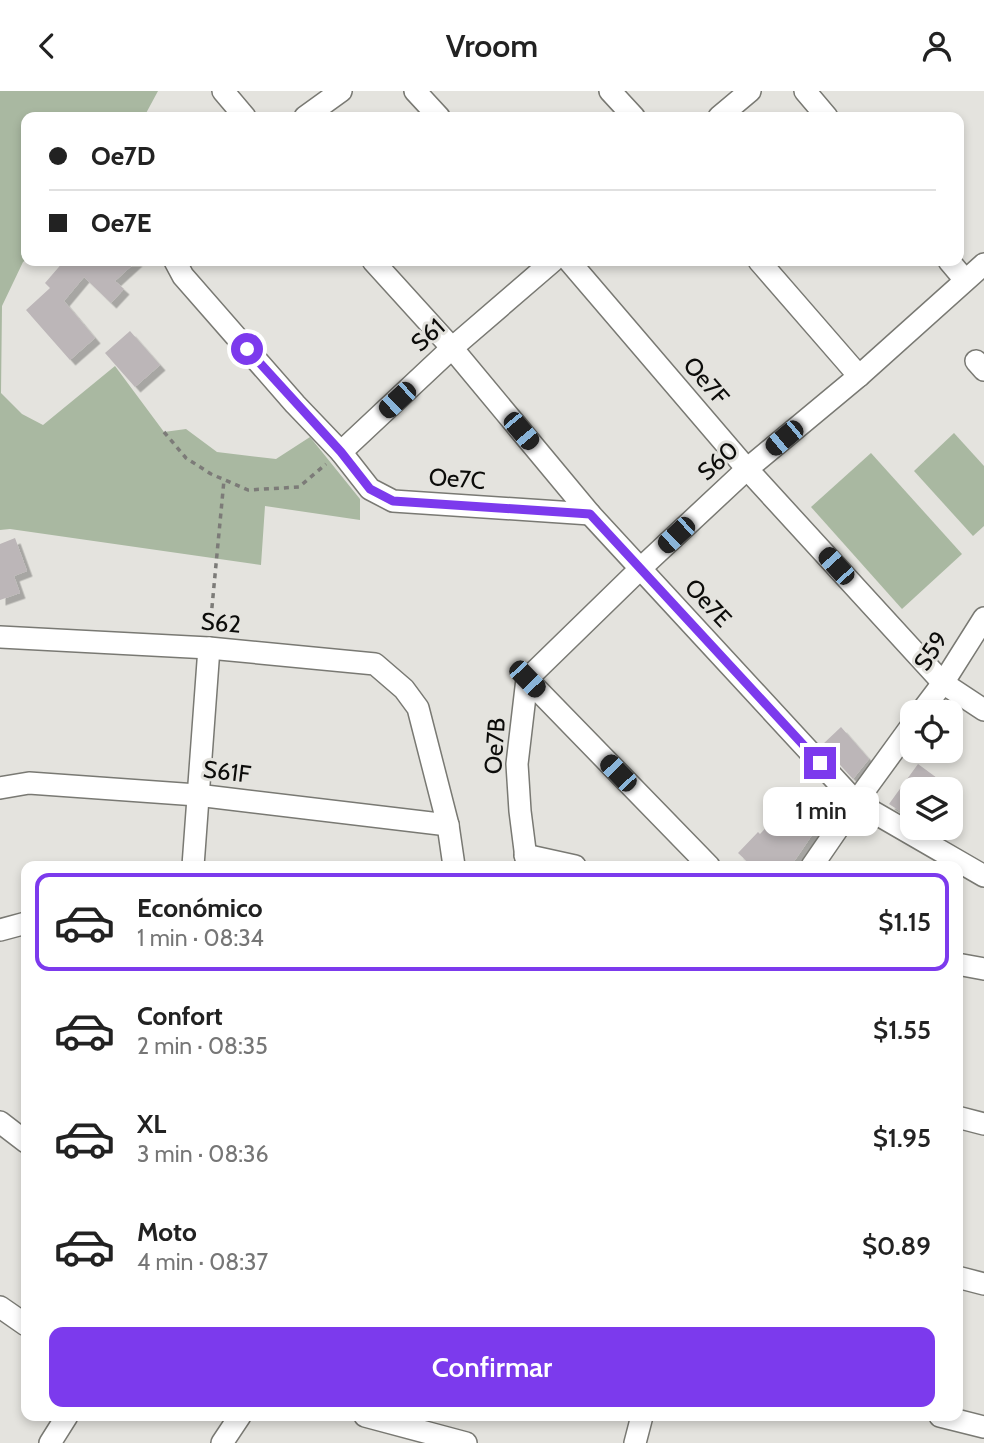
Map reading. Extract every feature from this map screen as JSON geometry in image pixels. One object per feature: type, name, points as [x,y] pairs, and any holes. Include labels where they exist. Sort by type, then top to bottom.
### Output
[{"type":"street","points":[[223,91],[241,112]]},
{"type":"street","points":[[311,112],[341,91]]},
{"type":"street","points":[[415,91],[434,112]]},
{"type":"street","points":[[610,91],[629,112]]},
{"type":"street","points":[[725,112],[750,91]]},
{"type":"street","points":[[805,91],[823,112]]},
{"type":"street","name":"S60","points":[[527,679],[747,469],[859,376],[984,264]]},
{"type":"street","name":"Oe7C","points":[[178,266],[183,277],[341,452],[370,489],[393,501],[590,514]]},
{"type":"street","name":"Oe7E","points":[[378,266],[452,348],[590,514],[856,802],[958,861]]},
{"type":"street","name":"S61","points":[[341,452],[452,348],[547,266]]},
{"type":"street","name":"Oe7F","points":[[573,266],[747,469],[943,683],[984,710]]},
{"type":"street","points":[[764,266],[859,376]]},
{"type":"street","points":[[952,266],[965,280]]},
{"type":"street","name":"S59","points":[[930,700],[984,618]]},
{"type":"street","name":"S62","points":[[0,637],[209,648],[375,664],[404,689],[418,708],[448,825]]},
{"type":"street","points":[[193,861],[209,648]]},
{"type":"street","points":[[527,679],[704,861]]},
{"type":"street","name":"Oe7B","points":[[526,860],[517,764],[527,679]]},
{"type":"street","points":[[815,861],[900,742]]},
{"type":"street","name":"S61F","points":[[0,788],[29,783],[197,795],[448,825]]},
{"type":"street","points":[[448,825],[453,861]]},
{"type":"street","name":"Oe7E","points":[[963,864],[984,876]]},
{"type":"street","points":[[0,930],[21,924]]},
{"type":"street","points":[[963,965],[984,969]]},
{"type":"street","points":[[963,1118],[984,1123]]},
{"type":"street","points":[[0,1122],[21,1138]]},
{"type":"street","points":[[963,1279],[984,1284]]},
{"type":"street","points":[[0,1307],[21,1322]]},
{"type":"street","points":[[50,1443],[63,1421]]},
{"type":"street","points":[[222,1443],[237,1421]]},
{"type":"street","points":[[384,1421],[466,1443]]},
{"type":"street","points":[[635,1443],[641,1421]]},
{"type":"street","points":[[960,1421],[984,1427]]},
{"type":"path","points":[[164,432],[186,458],[248,490],[299,487],[341,452]]},
{"type":"path","points":[[209,648],[224,479]]},
{"type":"green space","points":[[0,91],[158,91],[147,112],[21,112],[21,266],[2,306],[1,393],[22,414],[43,425],[115,366],[164,432],[186,429],[217,452],[276,459],[310,437],[360,499],[360,520],[265,506],[261,565],[10,529],[0,530]]},
{"type":"green space","points":[[954,433],[984,466],[984,526],[973,536],[914,471]]},
{"type":"green space","points":[[871,453],[962,554],[902,609],[811,507]]},
{"type":"building","points":[[60,266],[132,266],[115,281],[124,289],[111,303],[84,277],[64,301],[95,338],[70,360],[26,310],[50,288],[45,283]]},
{"type":"building","points":[[130,331],[160,365],[135,387],[105,353]]},
{"type":"building","points":[[15,538],[27,571],[14,576],[20,593],[0,600],[0,544]]},
{"type":"building","points":[[841,727],[869,759],[853,779],[822,745]]},
{"type":"building","points":[[918,764],[936,777],[909,777]]},
{"type":"building","points":[[803,788],[823,809],[825,816],[794,861],[747,861],[738,853],[758,832],[760,834]]},
{"type":"building","points":[[900,789],[900,811],[889,804]]},
{"type":"route","points":[[247,349],[341,452],[370,489],[382,496],[393,501],[590,514],[820,763]]}]
